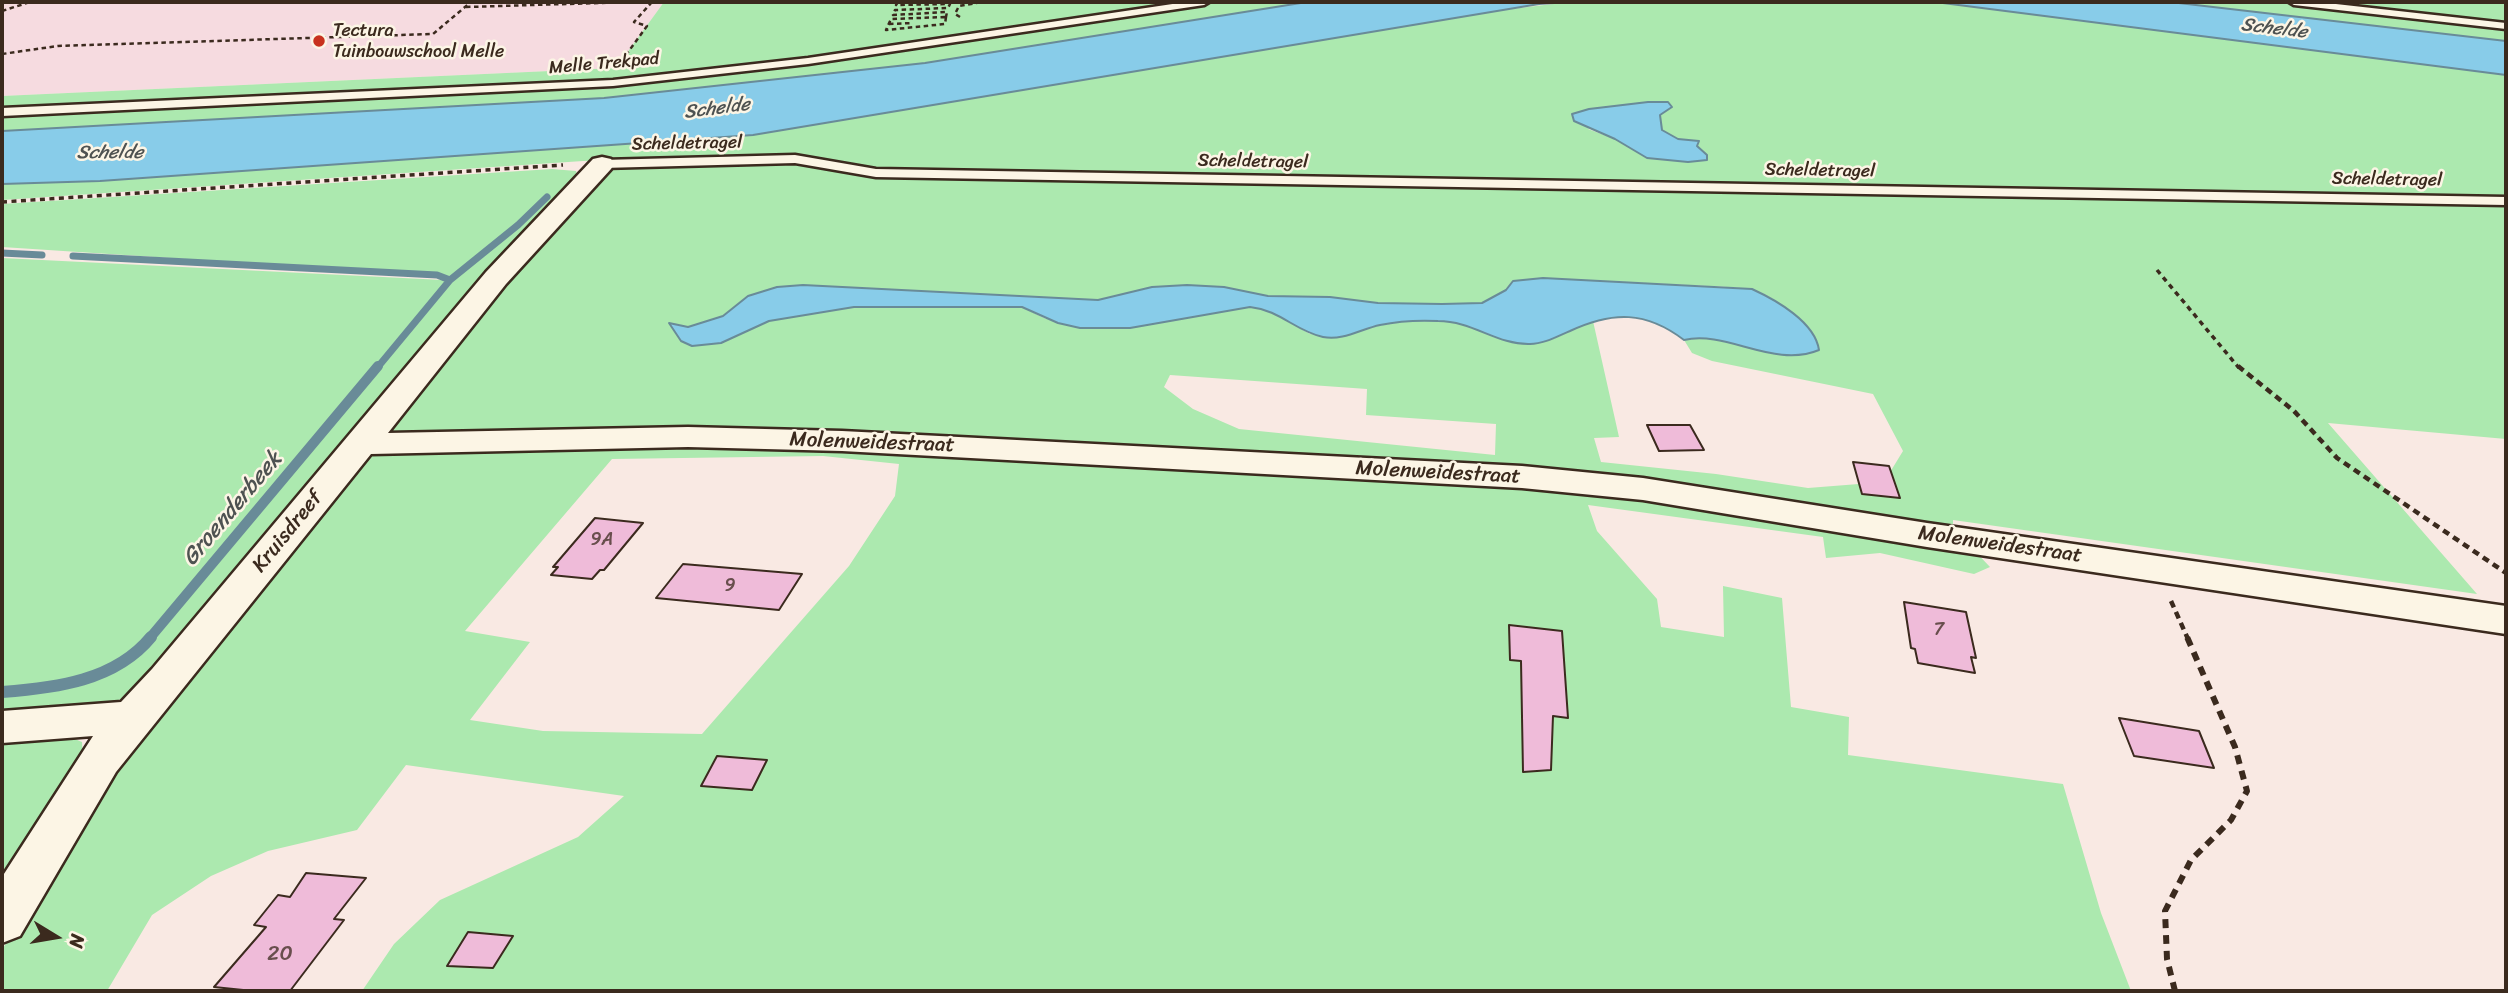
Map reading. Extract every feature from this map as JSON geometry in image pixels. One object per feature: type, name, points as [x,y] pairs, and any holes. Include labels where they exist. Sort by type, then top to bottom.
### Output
[{"type":"street","name":"Kruisdreef","points":[[2,921],[100,760],[133,717],[496,278],[603,164]]},
{"type":"street","name":"Molenweidestraat","points":[[360,444],[688,437],[818,440],[1522,477],[1643,489],[1927,535],[2506,620]]},
{"type":"street","points":[[2,727],[133,717]]},
{"type":"lane","name":"Melle Trekpad","points":[[2,112],[613,83],[808,61],[1204,2]]},
{"type":"lane","points":[[2294,2],[2506,26]]},
{"type":"lane","name":"Scheldetragel","points":[[603,164],[795,159],[876,173],[2506,201]]},
{"type":"path","points":[[2,11],[30,2]]},
{"type":"path","points":[[2,54],[58,46],[433,34],[471,2]]},
{"type":"path","points":[[465,7],[633,2]]},
{"type":"path","points":[[957,23],[961,18],[955,14],[957,7],[982,2]]},
{"type":"path","points":[[908,23],[915,5]]},
{"type":"path","points":[[926,22],[932,5]]},
{"type":"path","points":[[896,6],[949,6],[929,13],[892,17],[896,6]]},
{"type":"path","points":[[946,17],[949,6]]},
{"type":"path","name":"Scheldetragel","points":[[2,202],[603,164]]},
{"type":"path","points":[[2157,270],[2243,372],[2294,411],[2337,458],[2506,573]]},
{"type":"path","points":[[2157,568],[2235,747],[2247,791],[2231,820],[2191,860],[2165,911],[2167,959],[2175,991]]},
{"type":"shaded area","name":"Tectura Tuinbouwschool Melle","points":[[2,2],[664,2],[616,68],[2,96]]},
{"type":"green space","points":[[664,2],[1307,2],[925,63],[604,98],[2,131],[2,96],[616,68]]},
{"type":"green space","points":[[1569,2],[1935,2],[2506,75],[2506,200],[2399,195],[876,170],[796,157],[583,161],[2,200],[2,184],[100,181]],"holes":[[[1648,102],[1660,115],[1662,130],[1678,139],[1699,141],[1697,146],[1707,155],[1707,160],[1688,162],[1647,158],[1615,139],[1588,129],[1629,106]]]},
{"type":"green space","points":[[2170,2],[2506,2],[2506,41]]},
{"type":"green space","points":[[800,162],[863,174],[2506,205],[2506,439],[2328,423],[2477,594],[1953,520],[1953,544],[1971,547],[1990,567],[1974,574],[1880,553],[1826,558],[1823,537],[1588,505],[1597,531],[1657,599],[1661,627],[1724,637],[1723,586],[1782,598],[1791,707],[1849,717],[1848,755],[2063,784],[2101,913],[2131,991],[362,991],[394,944],[440,900],[578,837],[624,796],[406,765],[357,830],[268,851],[211,876],[152,915],[107,991],[2,991],[2,950],[119,755],[151,682],[117,701],[85,711],[63,734],[82,742],[83,761],[2,895],[2,258],[443,280],[446,276],[2,247],[2,204],[552,169],[576,171],[577,175],[512,252],[540,249],[585,191],[607,173],[620,167]],"holes":[[[1543,278],[1728,287],[1750,289],[1770,297],[1802,322],[1810,331],[1819,350],[1802,355],[1785,355],[1717,340],[1684,340],[1692,353],[1712,361],[1873,394],[1903,451],[1884,482],[1808,488],[1716,474],[1601,462],[1594,438],[1619,437],[1593,321],[1553,339],[1509,342],[1470,325],[1442,321],[1407,321],[1344,336],[1310,334],[1266,309],[1250,307],[1130,328],[1080,328],[1044,318],[1022,307],[957,306],[854,307],[808,313],[769,321],[734,337],[669,324],[688,327],[723,316],[748,296],[803,285],[1098,300],[1152,287],[1187,285],[1224,287],[1268,296],[1442,304],[1482,303],[1506,290],[1513,281]],[[1170,375],[1367,389],[1366,415],[1496,424],[1495,455],[1239,429],[1193,409],[1164,387]],[[823,456],[899,464],[895,496],[849,566],[702,734],[543,731],[470,720],[530,642],[465,631],[612,459]]]},
{"type":"water","name":"Schelde","points":[[1307,2],[1569,2],[1539,4],[753,135],[100,181],[2,184],[2,131],[604,98],[925,63]]},
{"type":"water","name":"Schelde","points":[[1935,2],[2170,2],[2506,41],[2506,75]]},
{"type":"water","points":[[1668,102],[1672,107],[1660,115],[1662,130],[1678,139],[1699,141],[1697,146],[1707,155],[1707,160],[1688,162],[1647,158],[1615,139],[1574,121],[1572,114],[1589,109]]},
{"type":"water","points":[[1543,278],[1752,289],[1783,306],[1802,321],[1816,340],[1819,350],[1802,355],[1785,355],[1717,340],[1684,340],[1656,324],[1629,317],[1615,317],[1586,324],[1535,344],[1507,341],[1451,322],[1431,321],[1387,324],[1330,338],[1313,334],[1270,312],[1250,307],[1130,328],[1080,328],[1058,323],[1022,307],[854,307],[769,321],[721,343],[692,346],[681,341],[669,323],[688,327],[723,316],[748,296],[777,287],[803,285],[1098,300],[1152,287],[1187,285],[1224,287],[1268,296],[1442,304],[1482,303],[1506,290],[1513,281]]},
{"type":"building","points":[[1647,425],[1690,425],[1704,450],[1659,451]]},
{"type":"building","points":[[1853,462],[1889,466],[1900,498],[1862,494]]},
{"type":"building","points":[[595,518],[643,523],[604,570],[600,570],[592,579],[551,575],[558,567],[553,567]]},
{"type":"building","points":[[683,564],[802,574],[779,610],[656,598]]},
{"type":"building","points":[[1904,602],[1966,612],[1976,658],[1971,657],[1975,673],[1918,663],[1915,649],[1911,648]]},
{"type":"building","points":[[1509,625],[1562,631],[1568,718],[1553,716],[1551,770],[1523,772],[1521,661],[1510,660]]},
{"type":"building","points":[[2119,718],[2199,731],[2214,768],[2134,756]]},
{"type":"building","points":[[717,756],[767,760],[752,790],[701,786]]},
{"type":"building","points":[[306,873],[366,878],[334,919],[344,920],[290,991],[214,987],[266,927],[254,925],[278,895],[290,897]]},
{"type":"building","points":[[468,932],[513,936],[493,968],[447,966]]},
{"type":"waterway","name":"Groenderbeek","points":[[450,280],[518,225],[547,197]]},
{"type":"waterway","name":"Groenderbeek","points":[[2,253],[42,255]]},
{"type":"waterway","name":"Groenderbeek","points":[[73,256],[437,275],[450,280]]},
{"type":"waterway","name":"Groenderbeek","points":[[377,368],[450,280]]},
{"type":"waterway","name":"Groenderbeek","points":[[149,639],[378,366]]},
{"type":"waterway","name":"Groenderbeek","points":[[2,692],[83,680],[120,664],[149,639]]},
{"type":"place","name":"Tectura Tuinbouwschool Melle","points":[[319,41]]}]
